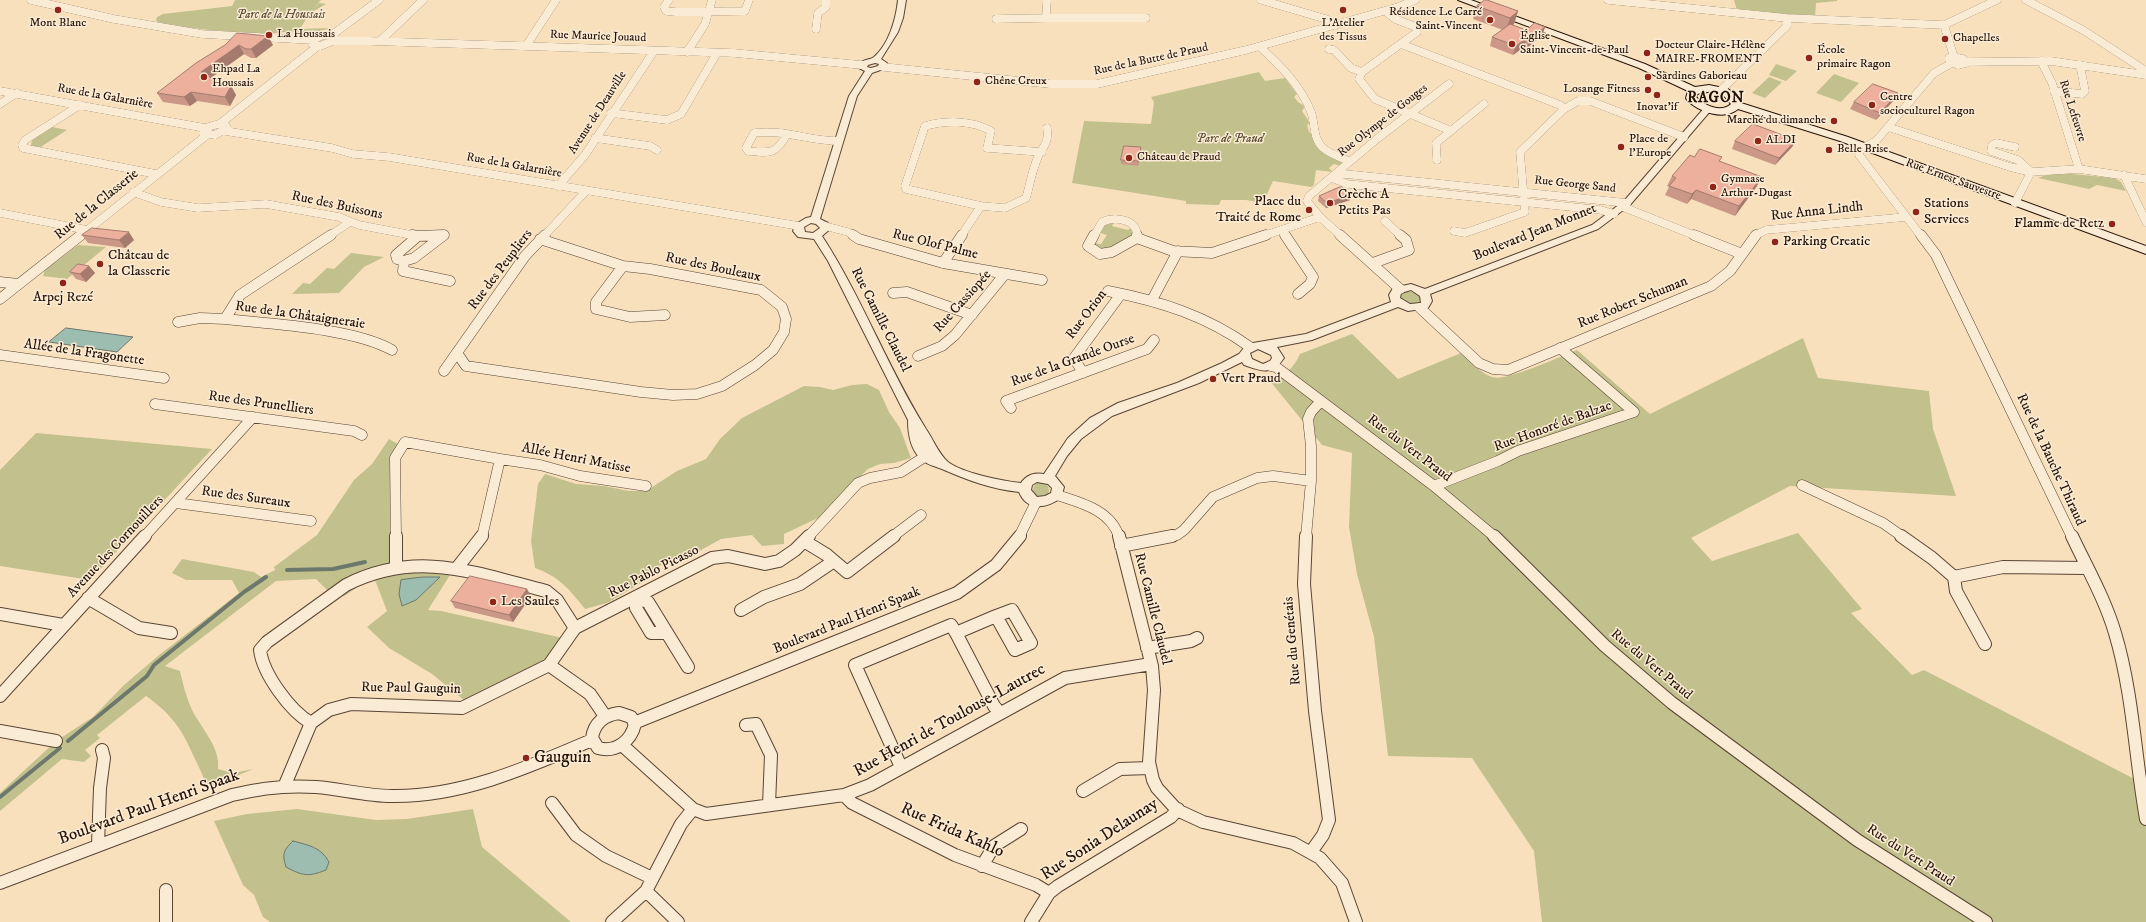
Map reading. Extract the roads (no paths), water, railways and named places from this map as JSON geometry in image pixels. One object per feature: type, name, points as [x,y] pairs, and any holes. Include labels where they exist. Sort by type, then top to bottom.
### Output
[{"type":"main road","points":[[1463,0],[1650,69],[1694,90],[1709,88],[1721,90],[1731,96],[1736,102],[1736,105],[1726,110],[1708,109],[1693,101],[1690,95],[1694,90]]},
{"type":"main road","name":"Rue Ernest Sauvestre","points":[[1736,105],[1753,109],[1866,148],[2146,250]]},
{"type":"street","points":[[31,0],[114,19],[202,34],[312,40],[320,36],[332,38]]},
{"type":"street","points":[[206,132],[217,134],[223,127],[318,46],[332,38],[378,0]]},
{"type":"street","points":[[380,41],[423,0]]},
{"type":"street","points":[[526,46],[556,0]]},
{"type":"street","points":[[669,0],[664,7],[666,11],[708,12],[745,11],[749,0]]},
{"type":"street","points":[[687,52],[705,24],[712,0]]},
{"type":"street","points":[[816,29],[818,13],[826,7],[826,0]]},
{"type":"street","points":[[876,60],[894,34],[901,18],[902,0]]},
{"type":"street","points":[[1046,18],[1047,0]]},
{"type":"street","points":[[1261,0],[1310,14],[1336,25]]},
{"type":"street","name":"Rue de la Butte de Praud","points":[[883,67],[1050,84],[1084,84],[1115,80],[1260,47],[1384,11],[1415,0]]},
{"type":"street","points":[[1608,0],[1787,18],[1944,26],[1997,0]]},
{"type":"street","points":[[2026,0],[2083,30],[2146,71]]},
{"type":"street","points":[[1384,11],[1397,20],[1417,30],[1417,32],[1362,72],[1359,79],[1375,99],[1451,131]]},
{"type":"street","points":[[996,19],[1146,18]]},
{"type":"street","points":[[1721,90],[1787,26],[1787,18]]},
{"type":"street","points":[[1944,26],[1949,34],[1950,52],[1953,60],[1961,65],[1966,62],[2041,61],[2080,65],[2146,76]]},
{"type":"street","name":"Rue Maurice Jouaud","points":[[332,38],[654,51],[717,52],[866,68]]},
{"type":"street","points":[[312,40],[312,44],[318,46]]},
{"type":"street","points":[[1401,44],[1560,105],[1564,109]]},
{"type":"street","points":[[1260,47],[1282,69],[1301,94],[1311,112],[1320,145],[1350,161]]},
{"type":"street","points":[[1329,49],[1334,50],[1351,68],[1362,72]]},
{"type":"street","name":"Avenue de Deauville","points":[[558,186],[584,157],[611,113],[654,51]]},
{"type":"street","points":[[611,113],[667,120],[675,118],[681,114],[717,52]]},
{"type":"street","points":[[814,220],[853,96],[868,61],[876,60],[883,63],[883,67],[876,71],[866,68]]},
{"type":"street","points":[[1866,148],[1876,141],[1934,73],[1953,60]]},
{"type":"street","name":"Rue Lefeuvre","points":[[2041,61],[2054,91],[2079,169]]},
{"type":"street","points":[[2054,91],[2082,94],[2085,91],[2080,65]]},
{"type":"street","name":"Rue Olympe de Gouges","points":[[1320,217],[1306,201],[1310,194],[1449,84]]},
{"type":"street","name":"Rue de la Galarnière","points":[[0,91],[80,105],[206,132]]},
{"type":"street","points":[[0,104],[17,94]]},
{"type":"street","points":[[1522,192],[1519,158],[1520,152],[1564,109],[1578,101],[1587,100],[1684,136]]},
{"type":"street","points":[[1437,160],[1436,143],[1484,104]]},
{"type":"street","points":[[80,105],[25,140],[22,145],[23,148],[156,174]]},
{"type":"street","name":"Boulevard Jean Monnet","points":[[1424,293],[1595,227],[1625,205],[1708,109]]},
{"type":"street","points":[[1042,152],[987,148],[991,131],[983,125],[936,122],[925,126],[905,186],[906,189],[981,206],[1005,208],[1022,201],[1028,195],[1038,156],[1042,152],[1045,148],[1048,135],[1047,128]]},
{"type":"street","name":"Rue de la Galarnière","points":[[223,127],[332,148],[353,154],[389,157],[799,226]]},
{"type":"street","points":[[1888,127],[2010,167],[2031,172],[2055,169],[2079,169],[2146,179]]},
{"type":"street","points":[[787,134],[779,150],[773,152],[748,151],[746,148],[754,134],[761,131],[787,134],[838,141]]},
{"type":"street","name":"Rue de la Classerie","points":[[0,299],[206,132]]},
{"type":"street","points":[[595,138],[650,146],[657,150]]},
{"type":"street","points":[[1982,158],[1991,151],[1992,144],[1996,143],[2015,147]]},
{"type":"street","name":"Rue de la Bauche Thiraud","points":[[1866,148],[1860,150],[1859,155],[1936,255],[2106,607],[2119,642],[2125,669],[2146,819]]},
{"type":"street","points":[[1991,151],[2013,157],[2025,165],[2031,172]]},
{"type":"street","points":[[2014,203],[2029,179],[2031,172]]},
{"type":"street","name":"Rue George Sand","points":[[1332,178],[1345,174],[1522,192],[1625,205]]},
{"type":"street","points":[[2124,175],[2146,222]]},
{"type":"street","name":"Rue George Sand","points":[[1332,178],[1347,184],[1601,210],[1614,214]]},
{"type":"street","points":[[1428,183],[1428,193]]},
{"type":"street","name":"Rue des Peupliers","points":[[444,371],[525,256],[586,191]]},
{"type":"street","name":"Rue des Buissons","points":[[133,192],[160,202],[198,208],[244,204],[266,204],[340,217],[359,225],[418,236],[444,235],[414,258],[404,261]]},
{"type":"street","name":"Rue George Sand","points":[[1454,231],[1465,233],[1525,212],[1522,192]]},
{"type":"street","points":[[1625,205],[1742,254]]},
{"type":"street","points":[[943,263],[981,206]]},
{"type":"street","points":[[0,213],[87,230]]},
{"type":"street","points":[[1137,238],[1137,229],[1132,224],[1112,219],[1105,220],[1102,222],[1088,246],[1099,254],[1109,254],[1137,238],[1178,251],[1216,252],[1320,217],[1400,289]]},
{"type":"street","name":"Rue Anna Lindh","points":[[1742,254],[1754,236],[1772,228],[1906,218]]},
{"type":"street","points":[[814,220],[822,222],[825,226],[822,232],[816,236],[802,235],[798,231],[799,226],[805,222],[814,220]]},
{"type":"street","points":[[1372,264],[1409,250],[1406,240],[1385,221]]},
{"type":"street","name":"Rue de la Châtaigneraie","points":[[225,319],[240,295],[350,222]]},
{"type":"street","name":"Rue Olof Palme","points":[[825,226],[848,232],[859,239],[943,263],[1042,280]]},
{"type":"street","points":[[1282,230],[1313,276],[1310,284],[1298,294]]},
{"type":"street","points":[[418,236],[396,255],[397,259],[404,261],[402,271],[450,281]]},
{"type":"street","name":"Rue Camille Claudel","points":[[816,236],[833,261],[914,420],[944,465]]},
{"type":"street","name":"Rue des Bouleaux","points":[[458,353],[466,366],[640,392],[669,395],[705,393],[731,382],[747,371],[778,345],[786,328],[784,309],[772,297],[761,290],[658,270],[624,266],[540,239]]},
{"type":"street","points":[[1152,300],[1178,251]]},
{"type":"street","name":"Rue Robert Schuman","points":[[1420,308],[1480,362],[1497,371],[1508,370],[1711,286],[1730,271],[1742,254]]},
{"type":"street","points":[[624,266],[596,302],[596,309],[604,313],[646,319],[665,315]]},
{"type":"street","name":"Rue Cassiopée","points":[[918,356],[948,341],[972,315],[1005,274]]},
{"type":"street","points":[[0,282],[18,284]]},
{"type":"street","points":[[1411,288],[1424,293],[1427,301],[1420,308],[1408,308],[1397,303],[1394,295],[1400,289],[1411,288]]},
{"type":"street","points":[[1108,291],[1152,300],[1198,317],[1247,352],[1252,366]]},
{"type":"street","points":[[893,293],[907,292],[972,315]]},
{"type":"street","name":"Rue Orion","points":[[1083,373],[1076,364],[1074,358],[1121,294]]},
{"type":"street","points":[[1195,380],[1258,345],[1266,346],[1308,337],[1397,303]]},
{"type":"street","name":"Rue de la Châtaigneraie","points":[[178,322],[200,318],[225,319],[309,328],[380,343],[392,350]]},
{"type":"street","points":[[1277,356],[1308,337]]},
{"type":"street","name":"Rue de la Grande Ourse","points":[[1011,408],[1006,401],[1147,349],[1154,340]]},
{"type":"street","points":[[1048,478],[1069,444],[1081,431],[1097,418],[1111,410],[1195,380],[1252,366],[1262,368],[1271,366],[1276,362],[1277,356],[1274,350],[1266,346]]},
{"type":"street","name":"Rue Honoré de Balzac","points":[[1434,486],[1445,479],[1503,461],[1518,452],[1634,412],[1560,348]]},
{"type":"street","name":"Allée de la Fragonette","points":[[0,355],[164,378]]},
{"type":"street","points":[[1271,366],[1276,367],[1321,401]]},
{"type":"street","name":"Rue du Vert Praud","points":[[1321,401],[1434,486],[1514,554],[1605,646],[1651,687],[1857,840],[1924,885],[1986,922]]},
{"type":"street","name":"Rue du Genétais","points":[[1311,852],[1326,828],[1329,820],[1329,810],[1315,711],[1304,584],[1304,560],[1311,481],[1311,446],[1308,419],[1310,412],[1321,401]]},
{"type":"street","name":"Rue des Prunelliers","points":[[155,404],[354,431],[362,435]]},
{"type":"street","name":"Avenue des Cornouillers","points":[[0,696],[253,417]]},
{"type":"street","name":"Rue Camille Claudel","points":[[914,420],[917,440],[926,456],[935,464],[944,465],[984,483],[1024,488]]},
{"type":"street","name":"Allée Henri Matisse","points":[[396,568],[395,458],[406,442],[540,465],[580,476],[646,486]]},
{"type":"street","name":"Rue Pablo Picasso","points":[[575,628],[637,598],[712,558],[728,556],[764,564],[772,563],[788,556],[826,520],[858,483],[870,478],[901,472],[926,456]]},
{"type":"street","points":[[457,568],[482,537],[500,459]]},
{"type":"street","points":[[1121,546],[1177,535],[1184,530],[1213,497],[1258,478],[1273,476],[1311,481]]},
{"type":"street","points":[[1048,478],[1057,485],[1057,495],[1048,502],[1036,502],[1026,496],[1024,488],[1028,482],[1033,479],[1048,478]]},
{"type":"street","points":[[1802,485],[1883,523],[1932,558],[1954,577],[1956,591],[1985,644]]},
{"type":"street","name":"Rue Camille Claudel","points":[[1057,495],[1091,506],[1103,513],[1115,527],[1151,664],[1153,682],[1149,768],[1157,789],[1178,809],[1190,817],[1205,823],[1283,839],[1311,852]]},
{"type":"street","name":"Boulevard Paul Henri Spaak","points":[[634,723],[957,593],[991,571],[1011,551],[1025,528],[1036,502]]},
{"type":"street","name":"Rue des Sureaux","points":[[176,503],[311,521]]},
{"type":"street","points":[[804,541],[834,561],[847,572],[920,516]]},
{"type":"street","points":[[741,610],[764,597],[800,584],[834,561]]},
{"type":"street","points":[[284,787],[311,723],[300,718],[290,707],[261,658],[260,650],[267,642],[346,585],[360,578],[396,568],[428,565],[457,568],[546,591],[557,600],[575,628],[549,665],[590,694],[605,716]]},
{"type":"street","points":[[1954,577],[2003,567],[2086,568]]},
{"type":"street","points":[[88,598],[139,628],[171,633]]},
{"type":"street","points":[[637,598],[636,608],[651,634],[667,632],[688,667]]},
{"type":"street","points":[[0,614],[63,625]]},
{"type":"street","points":[[956,633],[996,616]]},
{"type":"street","points":[[901,767],[855,665],[951,624],[994,706],[1000,713]]},
{"type":"street","points":[[1147,648],[1191,641],[1197,638]]},
{"type":"street","name":"Rue Henri de Toulouse-Lautrec","points":[[622,745],[693,809],[706,814],[844,794],[859,790],[1065,678],[1151,664]]},
{"type":"street","name":"Rue Paul Gauguin","points":[[311,723],[329,710],[351,704],[462,708],[549,665]]},
{"type":"street","points":[[615,713],[622,713],[630,716],[634,723],[632,734],[622,745],[614,749],[604,749],[597,746],[592,740],[593,728],[605,716],[615,713]]},
{"type":"street","points":[[746,725],[756,724],[771,755],[769,805]]},
{"type":"street","points":[[0,731],[56,741]]},
{"type":"street","name":"Boulevard Paul Henri Spaak","points":[[0,883],[232,794],[265,788],[284,787],[312,787],[392,796],[438,792],[495,778],[592,740]]},
{"type":"street","points":[[98,845],[100,788],[104,758],[102,750]]},
{"type":"street","points":[[1083,791],[1120,769],[1149,768]]},
{"type":"street","name":"Rue Frida Kahlo","points":[[844,794],[852,803],[879,817],[982,866],[1036,885],[1049,893]]},
{"type":"street","points":[[552,803],[576,834],[606,856],[652,878]]},
{"type":"street","points":[[612,922],[646,891],[681,824],[693,809]]},
{"type":"street","name":"Rue Sonia Delaunay","points":[[1031,922],[1049,893],[1171,817],[1178,809]]},
{"type":"street","points":[[982,866],[994,846],[1021,829]]},
{"type":"street","points":[[1311,852],[1331,870],[1340,882],[1353,907],[1356,922]]},
{"type":"street","points":[[166,890],[166,922]]},
{"type":"street","points":[[646,891],[678,922]]},
{"type":"waterway","points":[[287,570],[333,569],[365,562]]},
{"type":"waterway","points":[[68,741],[147,676],[154,665],[244,592],[266,577]]},
{"type":"waterway","points":[[0,797],[60,748]]},
{"type":"place","name":"Mont Blanc","points":[[58,10]]},
{"type":"place","name":"L'Atelier des Tissus","points":[[1343,10]]},
{"type":"place","name":"Résidence Le Carré Saint-Vincent","points":[[1490,20]]},
{"type":"place","name":"La Houssais","points":[[269,35]]},
{"type":"place","name":"Chapelles","points":[[1945,39]]},
{"type":"place","name":"Église Saint-Vincent-de-Paul","points":[[1512,44]]},
{"type":"place","name":"Docteur Claire-Hélène MAIRE-FROMENT","points":[[1647,53]]},
{"type":"place","name":"École primaire Ragon","points":[[1809,58]]},
{"type":"place","name":"Ehpad La Houssais","points":[[204,77]]},
{"type":"place","name":"Sardines Gaborieau","points":[[1648,77]]},
{"type":"place","name":"Chêne Creux","points":[[977,82]]},
{"type":"place","name":"Losange Fitness","points":[[1648,90]]},
{"type":"place","name":"Inovat'if","points":[[1657,95]]},
{"type":"place","name":"Centre socioculturel Ragon","points":[[1872,105]]},
{"type":"place","name":"Marché du dimanche","points":[[1834,121]]},
{"type":"place","name":"ALDI","points":[[1758,141]]},
{"type":"place","name":"Place de l'Europe","points":[[1621,147]]},
{"type":"place","name":"Belle Brise","points":[[1829,150]]},
{"type":"place","name":"Château de Praud","points":[[1129,158]]},
{"type":"place","name":"Gymnase Arthur-Dugast","points":[[1713,187]]},
{"type":"place","name":"Crèche A Petits Pas","points":[[1330,203]]},
{"type":"place","name":"Place du Traité de Rome","points":[[1309,210]]},
{"type":"place","name":"Stations Services","points":[[1916,212]]},
{"type":"place","name":"Flamme de Retz","points":[[2112,224]]},
{"type":"place","name":"Parking Creatic","points":[[1775,242]]},
{"type":"place","name":"Château de la Classerie","points":[[100,264]]},
{"type":"place","name":"Arpej Rezé","points":[[63,283]]},
{"type":"place","name":"Vert Praud","points":[[1213,379]]},
{"type":"place","name":"Les Saules","points":[[493,602]]},
{"type":"place","name":"Gauguin","points":[[526,758]]},
{"type":"district","name":"RAGON","points":[[1716,99]]},
{"type":"park label","name":"Parc de la Houssais","points":[[281,16]]},
{"type":"park label","name":"Parc de Praud","points":[[1230,140]]}]
